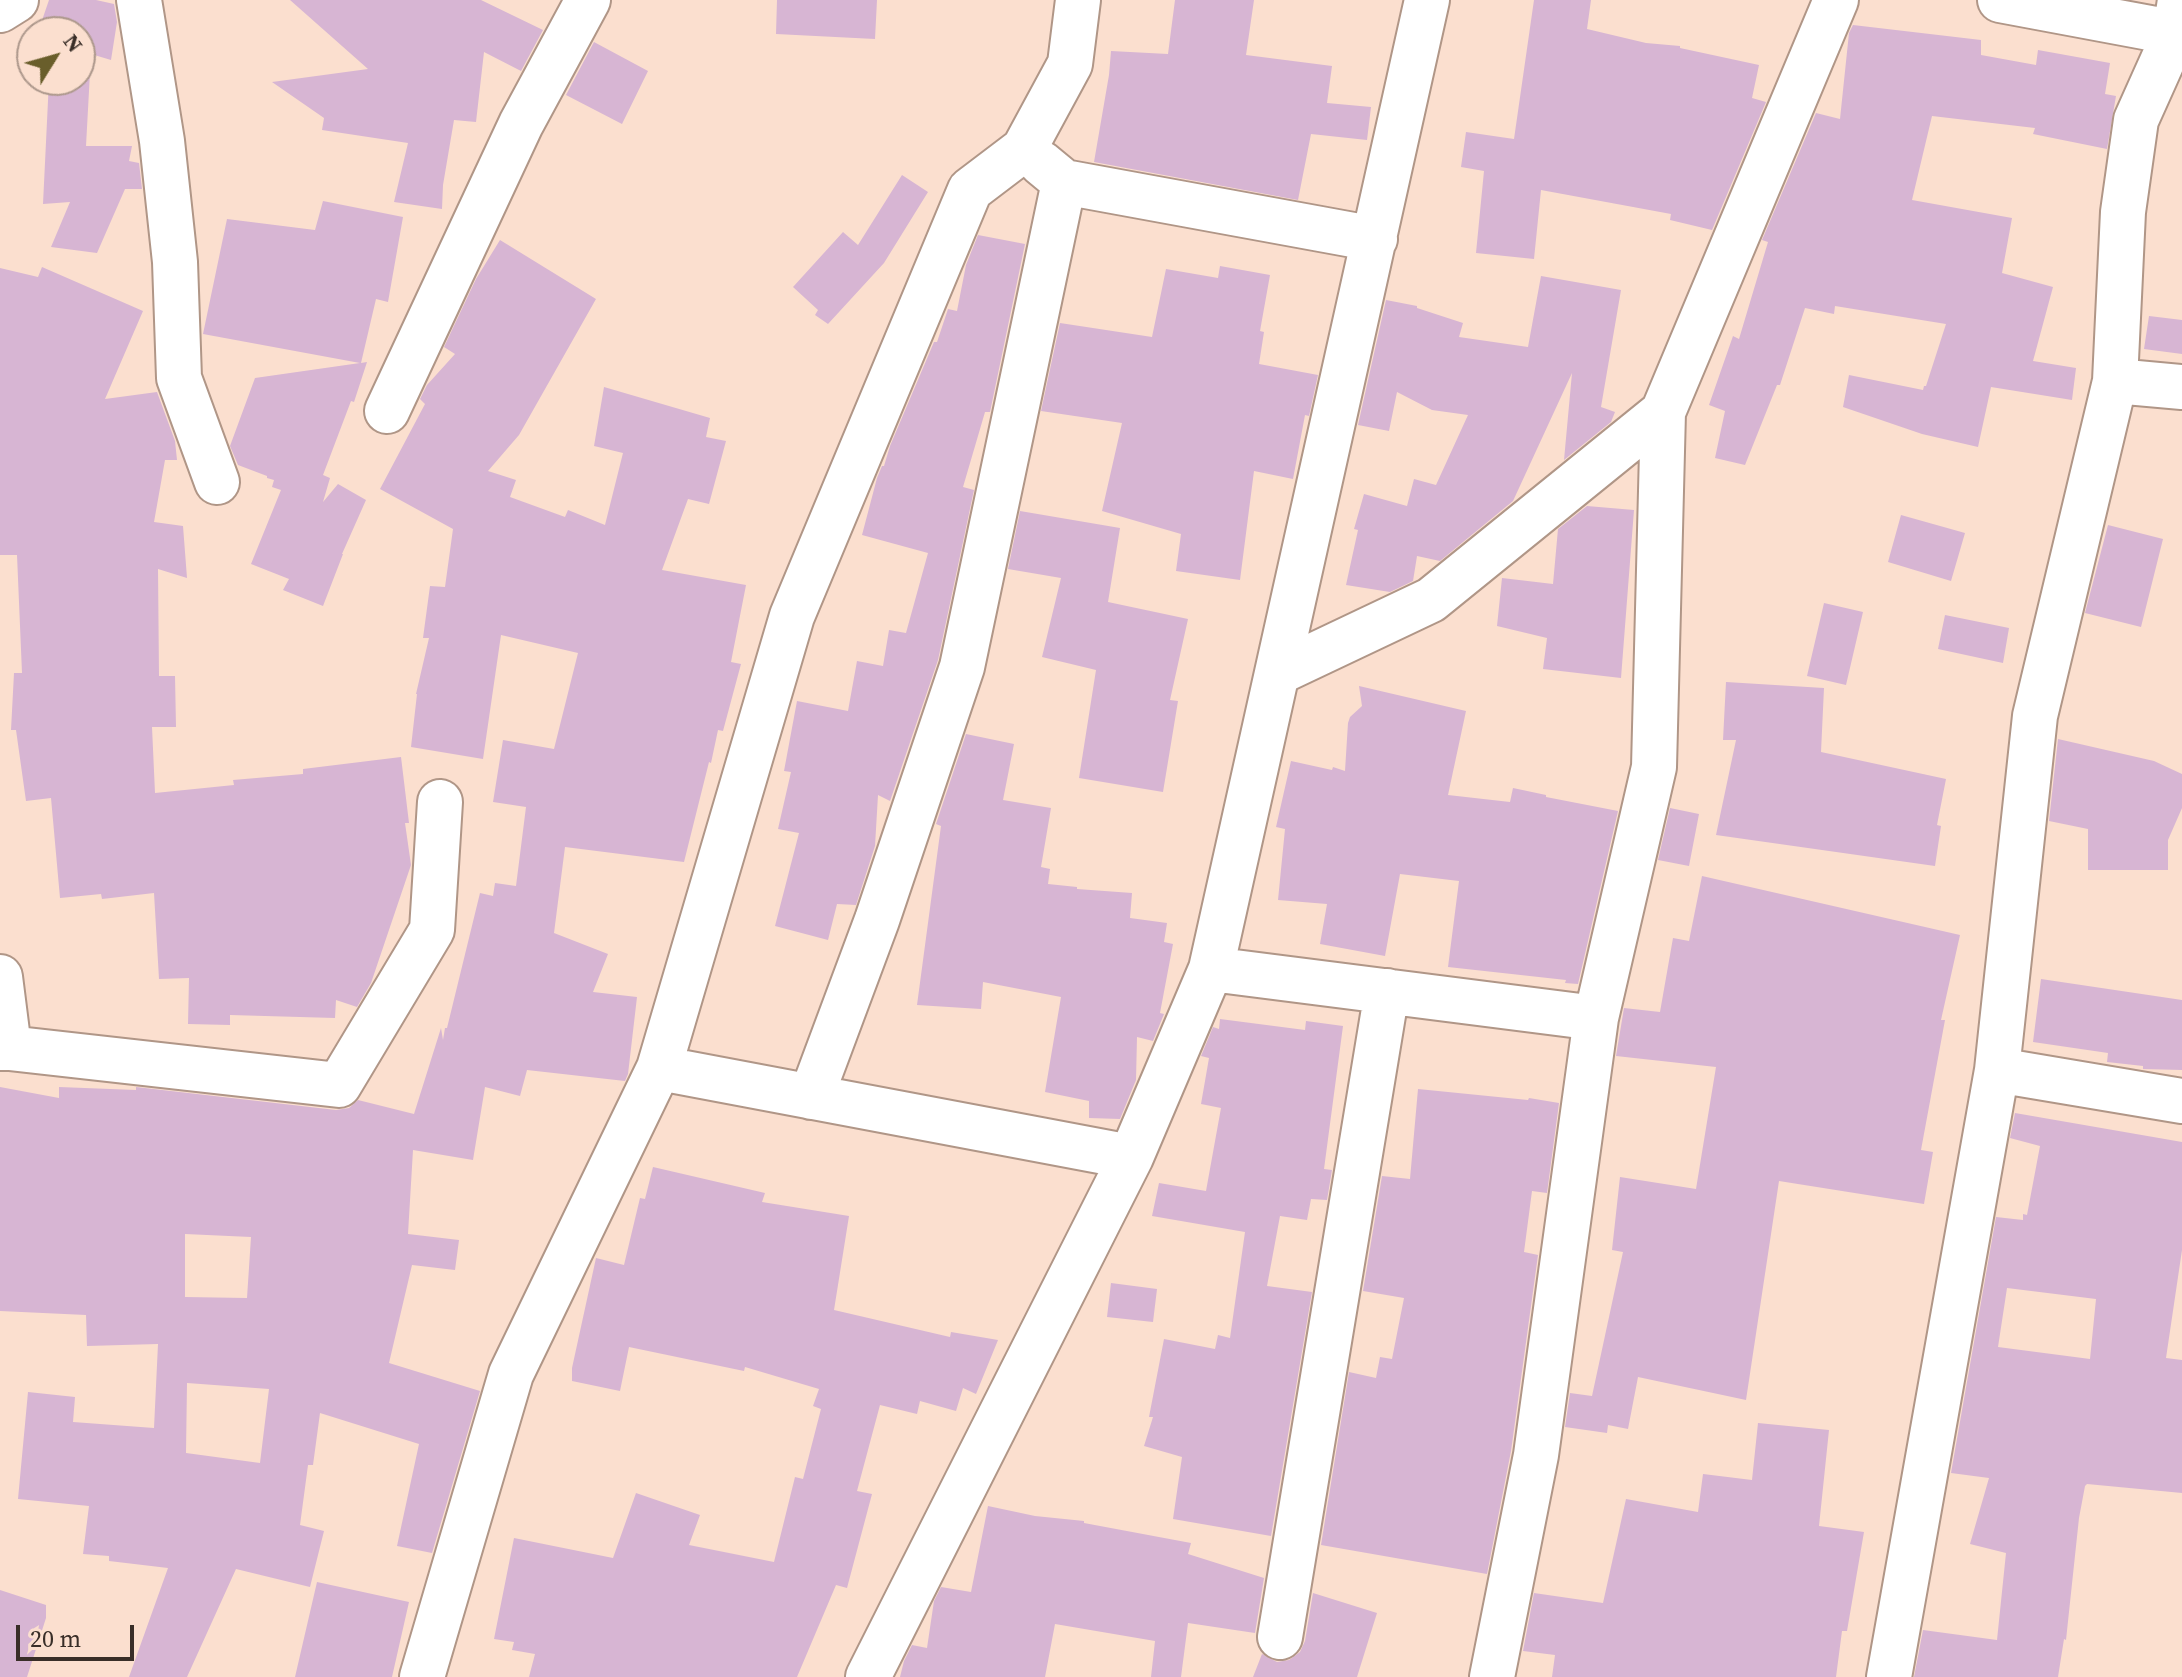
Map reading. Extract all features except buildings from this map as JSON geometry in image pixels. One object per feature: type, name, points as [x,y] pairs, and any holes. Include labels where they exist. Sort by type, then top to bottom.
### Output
[{"type":"street","points":[[0,10],[16,0]]},
{"type":"street","points":[[139,0],[162,141],[175,262],[179,378],[217,482]]},
{"type":"street","points":[[387,411],[521,124],[588,0]]},
{"type":"street","points":[[422,1677],[511,1374],[659,1068],[792,616],[970,190],[1024,149],[1070,64],[1078,0]]},
{"type":"street","points":[[868,1677],[1131,1157],[1211,969],[1427,0]]},
{"type":"street","points":[[1492,1677],[1536,1455],[1596,1018],[1654,767],[1663,412],[1836,0]]},
{"type":"street","points":[[1889,1677],[1997,1070],[2035,716],[2115,381],[2123,212],[2136,120],[2179,22],[2000,0]]},
{"type":"street","points":[[1024,149],[1064,182],[1375,239]]},
{"type":"street","points":[[811,1097],[877,920],[962,667],[1064,182]]},
{"type":"street","points":[[2115,381],[2182,387]]},
{"type":"street","points":[[1277,673],[1431,600],[1663,412]]},
{"type":"street","points":[[0,977],[4,1048],[339,1085],[432,930],[440,802]]},
{"type":"street","points":[[1211,969],[1596,1018]]},
{"type":"street","points":[[1280,1637],[1387,991]]},
{"type":"street","points":[[659,1068],[1131,1157]]},
{"type":"street","points":[[1997,1070],[2182,1101]]}]
